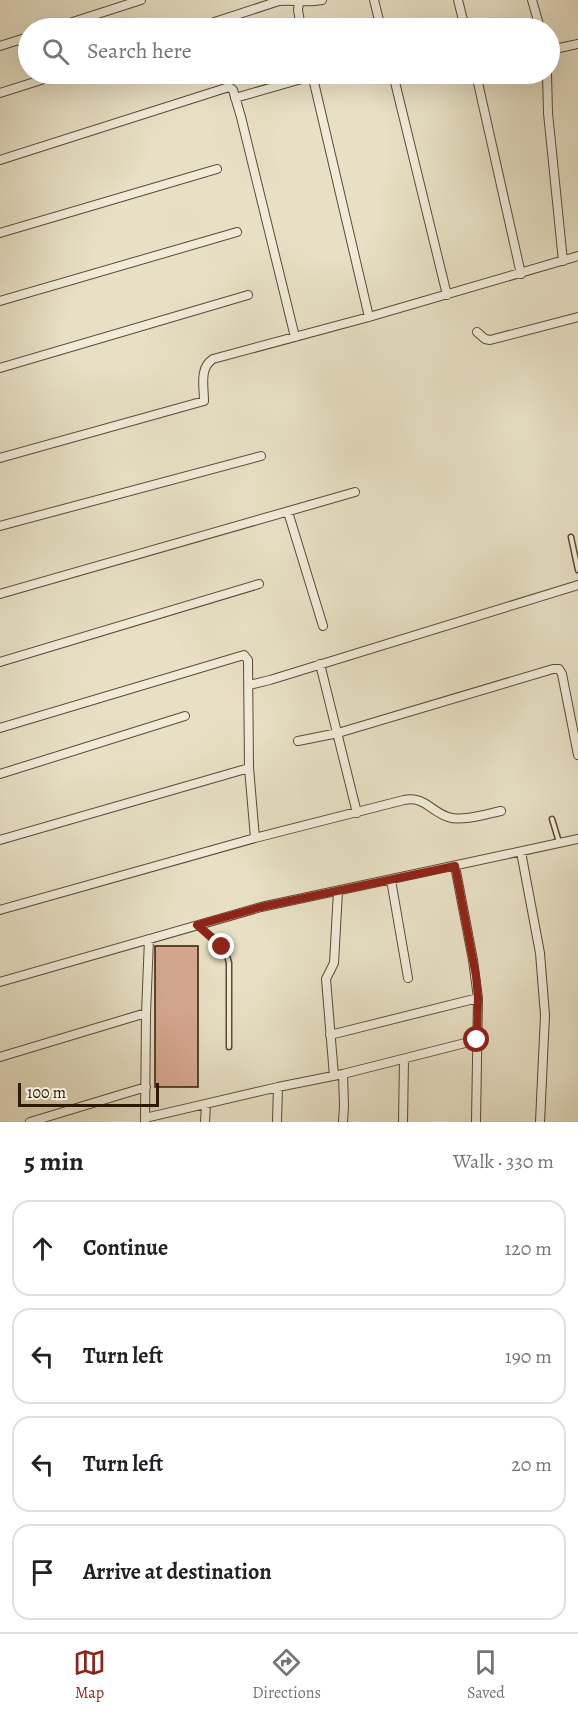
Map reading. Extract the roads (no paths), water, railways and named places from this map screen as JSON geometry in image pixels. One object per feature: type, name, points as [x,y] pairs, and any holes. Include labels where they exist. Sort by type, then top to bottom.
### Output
[{"type":"street","points":[[85,18],[141,0]]},
{"type":"street","points":[[227,18],[279,1],[308,3],[322,0]]},
{"type":"street","points":[[374,0],[378,18]]},
{"type":"street","points":[[458,0],[462,18]]},
{"type":"street","points":[[532,0],[537,18]]},
{"type":"street","points":[[299,2],[299,18]]},
{"type":"street","points":[[0,46],[18,40]]},
{"type":"street","points":[[560,48],[578,44]]},
{"type":"street","points":[[0,93],[28,84]]},
{"type":"street","points":[[235,98],[282,84]]},
{"type":"street","points":[[314,84],[369,317]]},
{"type":"street","points":[[395,84],[447,295]]},
{"type":"street","points":[[478,84],[521,274]]},
{"type":"street","points":[[547,84],[548,113],[563,261]]},
{"type":"street","points":[[0,160],[229,87],[233,90],[295,337]]},
{"type":"street","points":[[0,233],[217,169]]},
{"type":"street","points":[[0,301],[237,232]]},
{"type":"street","points":[[0,458],[204,401],[204,368],[213,359],[447,295],[578,256]]},
{"type":"street","points":[[0,368],[248,295]]},
{"type":"street","points":[[477,332],[490,340],[578,317]]},
{"type":"street","points":[[0,526],[261,456]]},
{"type":"street","points":[[0,594],[355,492]]},
{"type":"street","points":[[288,512],[323,626]]},
{"type":"street","points":[[0,662],[259,584]]},
{"type":"street","points":[[249,685],[578,585]]},
{"type":"street","points":[[0,728],[244,655],[248,660],[249,768],[255,838]]},
{"type":"street","points":[[320,664],[357,813]]},
{"type":"street","points":[[298,741],[338,733],[559,669],[562,674],[578,754]]},
{"type":"street","points":[[0,774],[184,716]]},
{"type":"street","points":[[0,840],[249,768]]},
{"type":"street","points":[[0,910],[255,838],[413,799],[422,801],[449,818],[459,819],[501,811]]},
{"type":"street","points":[[0,982],[261,907],[578,839]]},
{"type":"street","points":[[521,852],[540,952],[545,1016],[540,1122]]},
{"type":"street","points":[[455,866],[478,998],[476,1122]]},
{"type":"street","points":[[391,880],[408,978]]},
{"type":"street","points":[[338,891],[334,963],[326,979],[330,1035],[344,1106],[343,1122]]},
{"type":"street","points":[[149,939],[145,1120],[477,1040]]},
{"type":"street","points":[[330,1035],[478,998]]},
{"type":"street","points":[[0,1057],[146,1013]]},
{"type":"street","points":[[403,1122],[404,1059]]},
{"type":"street","points":[[30,1122],[146,1087]]},
{"type":"street","points":[[277,1122],[278,1087]]},
{"type":"street","points":[[205,1122],[206,1104]]},
{"type":"lane","points":[[571,537],[578,570]]},
{"type":"lane","points":[[552,819],[559,843]]},
{"type":"lane","points":[[197,925],[213,937],[227,953],[229,1047]]}]
